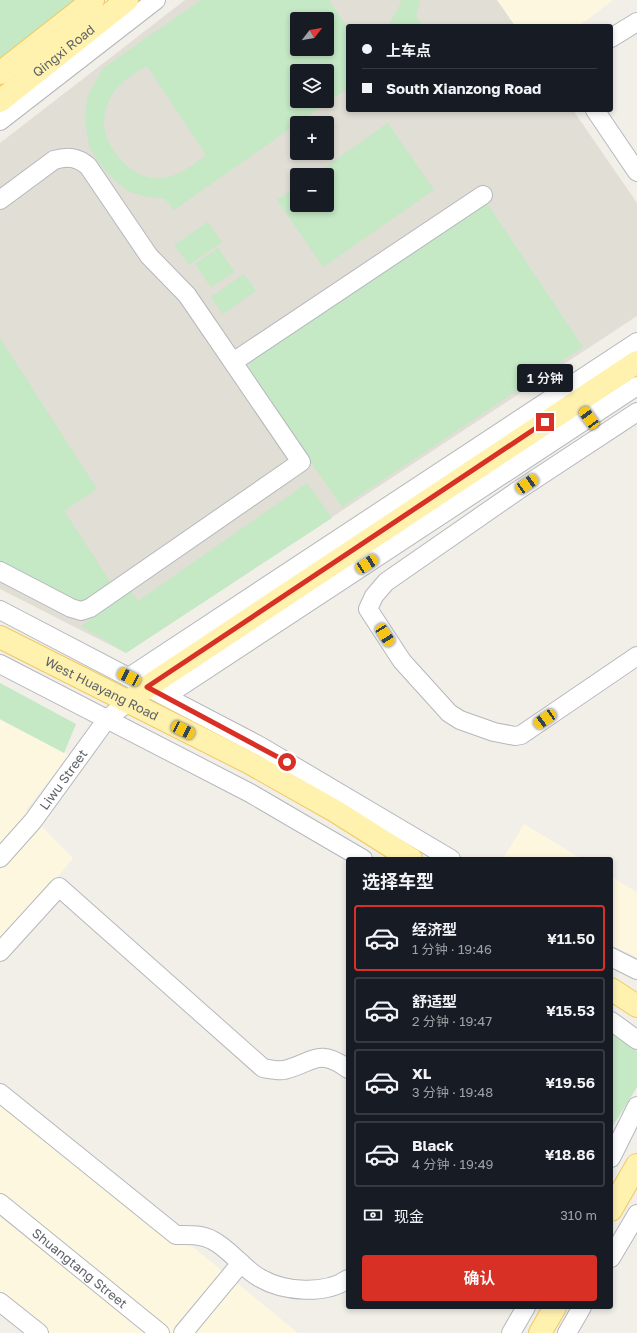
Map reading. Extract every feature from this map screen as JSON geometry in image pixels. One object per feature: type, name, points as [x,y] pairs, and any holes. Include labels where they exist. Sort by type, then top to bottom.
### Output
[{"type":"main road","name":"Qingxi Road","points":[[0,73],[93,0]]},
{"type":"main road","name":"Qingxi Road","points":[[0,101],[127,0]]},
{"type":"main road","points":[[128,702],[147,687],[529,445],[583,409],[637,362]]},
{"type":"main road","name":"West Huayang Road","points":[[0,637],[250,763],[335,811],[408,857]]},
{"type":"main road","points":[[613,989],[637,1006]]},
{"type":"main road","points":[[613,1206],[637,1164]]},
{"type":"main road","points":[[540,1333],[554,1309]]},
{"type":"street","points":[[0,121],[156,0]]},
{"type":"street","points":[[613,37],[637,22]]},
{"type":"street","points":[[596,112],[637,172]]},
{"type":"street","points":[[0,200],[54,160],[64,157],[80,160],[88,166],[149,256],[187,295],[300,462],[90,608],[81,611],[71,608],[0,571]]},
{"type":"street","points":[[233,362],[483,195]]},
{"type":"street","points":[[147,687],[637,342]]},
{"type":"street","points":[[601,435],[583,409],[637,386]]},
{"type":"street","points":[[637,412],[547,471],[386,582],[374,596],[368,610],[402,661],[449,713],[460,720],[494,732],[514,736],[521,736],[637,656]]},
{"type":"street","points":[[529,445],[547,471]]},
{"type":"street","points":[[0,610],[260,746],[448,857]]},
{"type":"street","points":[[0,664],[250,793],[360,857]]},
{"type":"street","name":"Liwu Street","points":[[0,858],[32,821],[107,719],[128,702]]},
{"type":"street","points":[[0,952],[59,887],[263,1068],[284,1070],[314,1058],[335,1060],[346,1068]]},
{"type":"street","points":[[613,958],[637,970]]},
{"type":"street","points":[[613,1022],[637,1040]]},
{"type":"street","points":[[0,1093],[176,1235],[200,1235],[212,1240],[260,1278],[287,1287],[321,1290],[340,1285],[346,1280]]},
{"type":"street","points":[[613,1154],[637,1106]]},
{"type":"street","name":"Shuangtang Street","points":[[0,1203],[160,1333]]},
{"type":"street","points":[[613,1255],[637,1214]]},
{"type":"street","points":[[183,1333],[241,1263]]},
{"type":"street","points":[[0,1302],[39,1333]]},
{"type":"street","points":[[512,1333],[525,1309]]},
{"type":"street","points":[[567,1333],[581,1309]]},
{"type":"shaded area","points":[[185,0],[497,0],[514,24],[346,24],[346,112],[574,112],[637,203],[637,316],[126,653],[0,589],[0,143]]},
{"type":"shaded area","points":[[497,0],[613,0],[582,24],[514,24]]},
{"type":"shaded area","points":[[0,720],[69,755],[26,810],[73,858],[0,950]]},
{"type":"shaded area","points":[[524,824],[579,857],[504,857]]},
{"type":"shaded area","points":[[613,878],[637,892],[637,957],[613,946]]},
{"type":"shaded area","points":[[0,1089],[298,1333],[47,1333],[0,1295]]},
{"type":"green space","points":[[0,0],[81,0],[0,64]]},
{"type":"green space","points":[[201,0],[329,0],[346,25],[346,89],[334,98],[334,64],[290,64],[290,108],[319,108],[308,116],[290,116],[290,129],[174,210],[165,199],[148,197],[130,192],[114,180],[99,164],[89,146],[85,121],[87,97],[103,68]],"holes":[[[147,66],[206,155],[190,167],[173,176],[160,178],[150,177],[140,174],[130,168],[114,151],[105,131],[105,114],[111,97],[124,81]]]},
{"type":"green space","points":[[401,0],[420,0],[416,16],[422,24],[389,24],[400,5]]},
{"type":"green space","points":[[388,123],[434,190],[323,267],[277,200],[290,191],[290,212],[334,212],[334,168],[324,168]]},
{"type":"green space","points":[[487,203],[583,347],[342,507],[250,375],[250,364],[253,357]]},
{"type":"green space","points":[[208,222],[222,242],[189,265],[174,245]]},
{"type":"green space","points":[[218,248],[235,272],[211,287],[195,264]]},
{"type":"green space","points":[[244,274],[256,291],[223,314],[211,297]]},
{"type":"green space","points":[[0,338],[97,489],[64,511],[112,584],[84,602],[77,602],[0,564]]},
{"type":"green space","points":[[307,483],[332,518],[126,653],[81,626],[131,591],[138,601]]},
{"type":"green space","points":[[0,683],[76,724],[64,753],[0,719]]},
{"type":"green space","points":[[613,1034],[637,1051],[637,1087],[613,1126]]},
{"type":"route","points":[[287,762],[260,746],[147,687],[545,422]]}]
